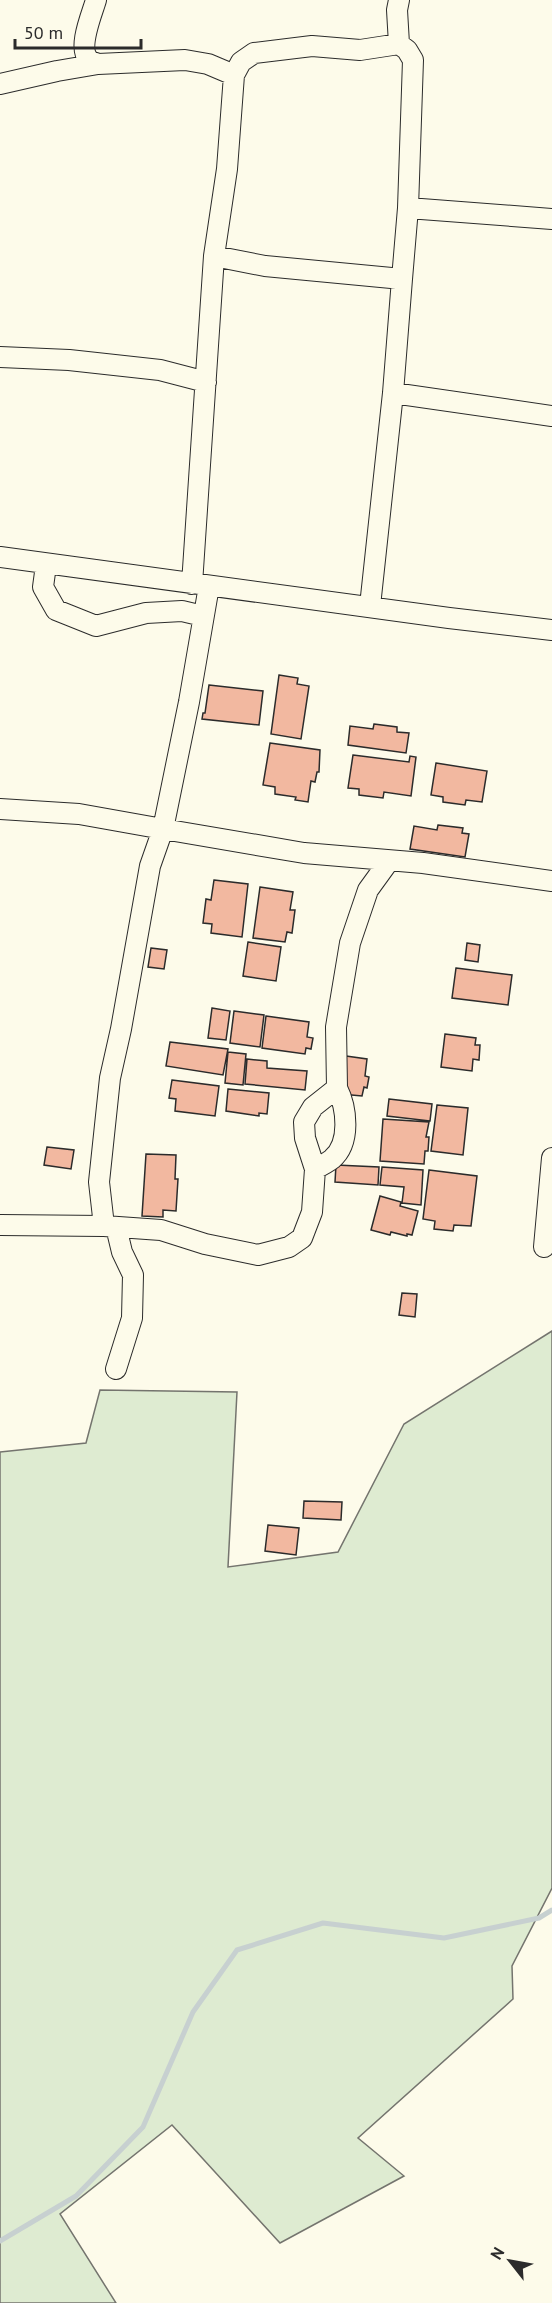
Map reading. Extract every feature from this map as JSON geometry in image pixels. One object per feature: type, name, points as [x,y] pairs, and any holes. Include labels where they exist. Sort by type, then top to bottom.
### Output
[{"type":"street","points":[[96,0],[85,34],[85,52],[88,60],[98,64]]},
{"type":"street","points":[[399,0],[397,9],[399,44]]},
{"type":"street","points":[[116,1370],[132,1318],[133,1275],[110,1226],[99,1182],[110,1078],[150,866],[163,829],[189,702],[203,616],[200,585],[206,382],[214,256],[227,169],[234,75],[241,62],[254,54],[263,52],[312,46],[360,50],[399,44],[407,50],[413,60],[408,208],[393,393],[370,606]]},
{"type":"street","points":[[0,84],[98,64],[185,60],[208,64],[234,75]]},
{"type":"street","points":[[408,208],[552,219]]},
{"type":"street","points":[[214,256],[265,266],[402,279]]},
{"type":"street","points":[[0,357],[69,360],[160,370],[206,382]]},
{"type":"street","points":[[393,393],[552,416]]},
{"type":"street","points":[[0,557],[46,565],[552,630]]},
{"type":"street","points":[[46,565],[43,587],[56,610],[96,626],[147,613],[182,611],[203,616]]},
{"type":"street","points":[[0,809],[79,814],[304,853],[423,863],[552,881]]},
{"type":"street","points":[[364,857],[368,890]]},
{"type":"street","points":[[315,1169],[333,1158],[343,1141],[346,1124],[343,1100],[337,1088],[336,1027],[350,943],[368,890],[389,861]]},
{"type":"street","points":[[0,1225],[110,1226],[161,1230],[205,1244],[258,1255],[289,1247],[302,1238],[312,1212],[315,1169],[305,1137],[304,1122],[313,1107],[337,1088]]},
{"type":"street","points":[[544,1247],[552,1158]]},
{"type":"green space","points":[[552,1331],[552,1888],[512,1966],[513,1999],[358,2138],[404,2176],[280,2243],[172,2125],[60,2214],[116,2303],[0,2303],[0,1452],[86,1443],[100,1390],[237,1392],[228,1567],[338,1552],[404,1424]]},
{"type":"building","points":[[279,675],[298,678],[297,684],[309,686],[301,739],[271,734]]},
{"type":"building","points":[[209,685],[263,691],[259,725],[202,719]]},
{"type":"building","points":[[374,724],[397,727],[397,732],[409,733],[406,753],[348,745],[350,726],[373,729]]},
{"type":"building","points":[[270,743],[320,750],[319,772],[317,772],[315,782],[311,781],[308,802],[295,800],[296,797],[275,794],[275,787],[263,785]]},
{"type":"building","points":[[353,755],[409,762],[410,756],[416,757],[411,796],[384,792],[383,798],[359,795],[359,789],[348,788]]},
{"type":"building","points":[[436,763],[487,771],[482,802],[466,800],[465,805],[443,802],[443,797],[431,795]]},
{"type":"building","points":[[438,825],[463,828],[462,833],[469,834],[465,857],[410,849],[414,826],[437,830]]},
{"type":"building","points":[[214,880],[248,884],[242,937],[211,933],[212,924],[203,923],[206,899],[211,900]]},
{"type":"building","points":[[260,887],[293,892],[290,910],[295,910],[292,933],[287,932],[285,942],[253,938]]},
{"type":"building","points":[[248,942],[281,947],[276,981],[243,976]]},
{"type":"building","points":[[467,943],[480,945],[478,962],[465,960]]},
{"type":"building","points":[[151,948],[167,950],[164,969],[148,967]]},
{"type":"building","points":[[456,968],[512,975],[508,1005],[452,998]]},
{"type":"building","points":[[212,1008],[230,1011],[226,1040],[208,1038]]},
{"type":"building","points":[[234,1011],[264,1015],[260,1047],[230,1043]]},
{"type":"building","points":[[266,1016],[309,1022],[307,1037],[313,1038],[311,1049],[306,1048],[305,1054],[262,1048]]},
{"type":"building","points":[[445,1034],[476,1038],[475,1045],[480,1045],[479,1060],[473,1059],[472,1071],[441,1067]]},
{"type":"building","points":[[170,1042],[228,1049],[223,1075],[166,1066]]},
{"type":"building","points":[[228,1052],[246,1054],[243,1085],[225,1083]]},
{"type":"building","points":[[346,1056],[367,1059],[365,1076],[369,1077],[367,1088],[364,1087],[362,1096],[341,1094]]},
{"type":"building","points":[[247,1059],[267,1061],[267,1068],[307,1071],[305,1090],[245,1084]]},
{"type":"building","points":[[172,1080],[219,1086],[215,1116],[175,1111],[176,1099],[169,1098]]},
{"type":"building","points":[[228,1089],[269,1093],[267,1114],[259,1113],[259,1116],[226,1111]]},
{"type":"building","points":[[389,1099],[432,1104],[430,1121],[387,1116]]},
{"type":"building","points":[[437,1105],[468,1108],[463,1155],[431,1151]]},
{"type":"building","points":[[383,1119],[429,1122],[426,1137],[429,1137],[428,1151],[425,1151],[424,1164],[380,1161]]},
{"type":"building","points":[[47,1147],[74,1150],[71,1169],[44,1165]]},
{"type":"building","points":[[146,1154],[176,1155],[175,1179],[178,1179],[176,1211],[163,1210],[163,1217],[142,1216]]},
{"type":"building","points":[[336,1165],[379,1167],[378,1185],[335,1182]]},
{"type":"building","points":[[382,1167],[423,1170],[421,1205],[402,1203],[404,1187],[380,1185]]},
{"type":"building","points":[[429,1170],[477,1176],[471,1226],[454,1225],[453,1231],[434,1229],[435,1221],[423,1219]]},
{"type":"building","points":[[380,1196],[401,1202],[400,1206],[418,1211],[412,1235],[391,1232],[390,1235],[371,1230]]},
{"type":"building","points":[[402,1293],[417,1294],[415,1317],[399,1315]]},
{"type":"building","points":[[304,1501],[342,1502],[341,1520],[303,1518]]},
{"type":"building","points":[[268,1525],[299,1528],[296,1555],[265,1551]]},
{"type":"waterway","points":[[0,2241],[76,2196],[143,2127],[193,2012],[237,1950],[323,1923],[444,1938],[539,1918],[552,1910]]}]
